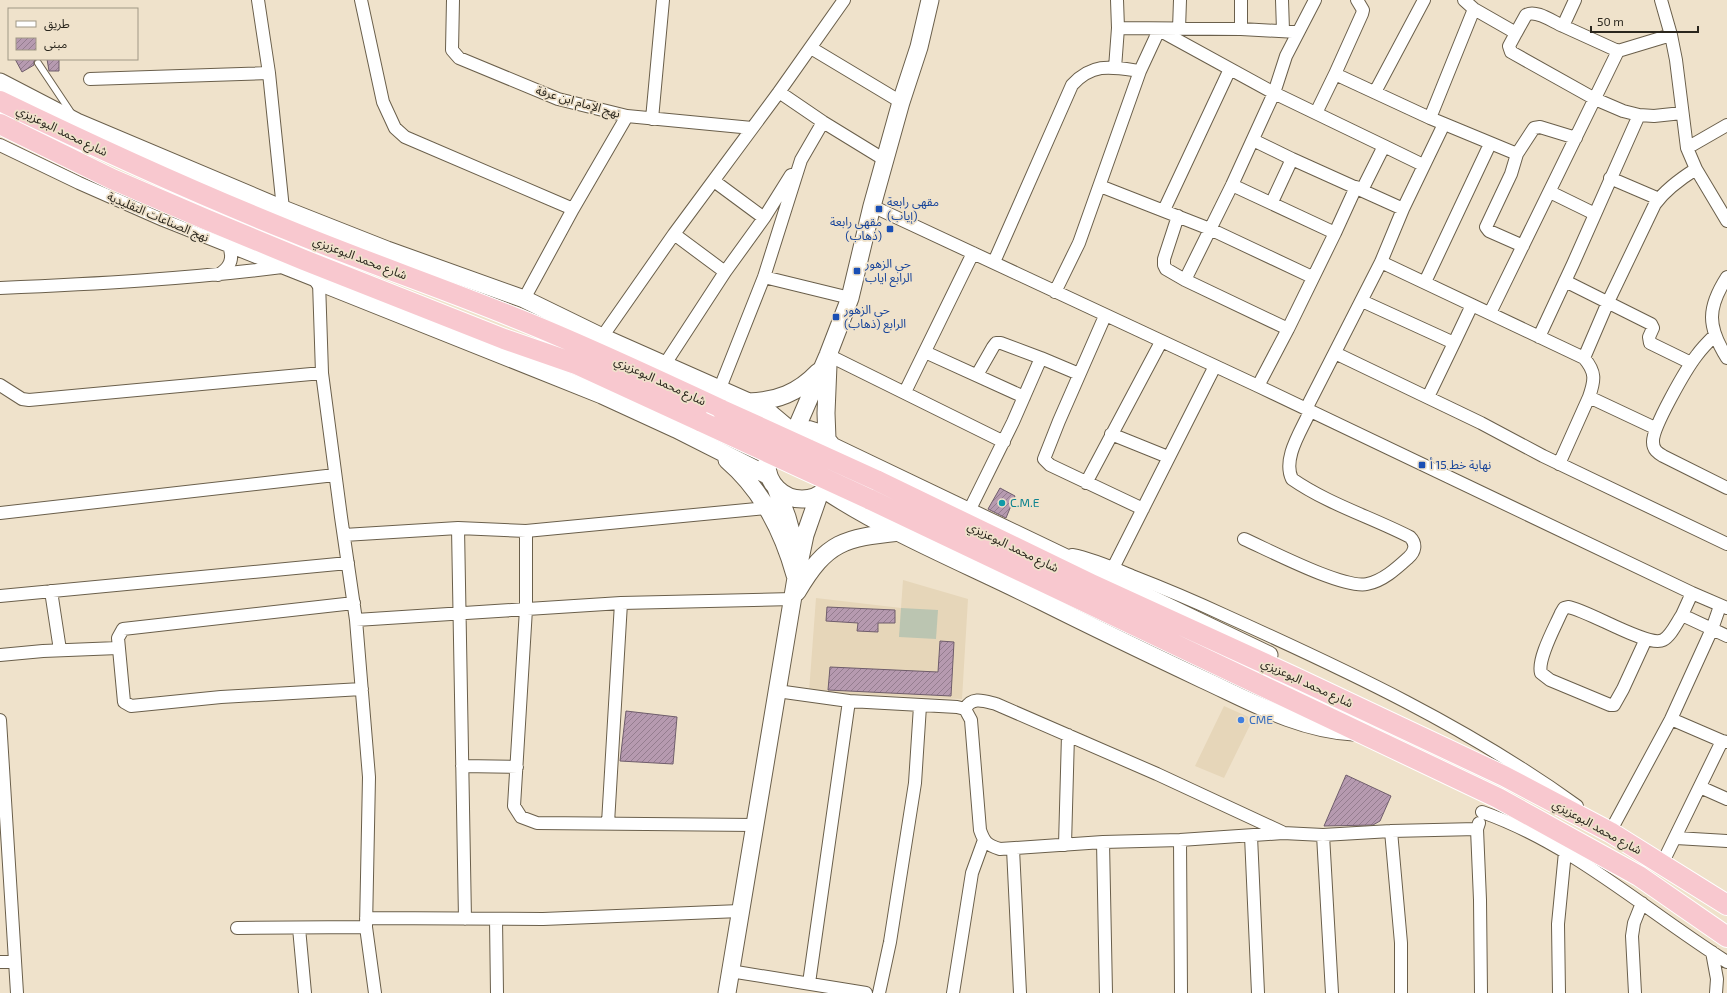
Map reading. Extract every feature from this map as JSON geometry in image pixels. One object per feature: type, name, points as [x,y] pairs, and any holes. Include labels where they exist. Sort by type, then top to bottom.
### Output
[{"type":"highway","name":"شارع محمد البوعزيزي","points":[[0,101],[81,141],[289,231],[514,317],[591,350],[876,480],[1091,584],[1352,704],[1504,776],[1610,832],[1727,905]]},
{"type":"highway","name":"شارع محمد البوعزيزي","points":[[0,124],[112,179],[309,263],[504,339],[576,364],[869,499],[919,524],[1363,732],[1488,793],[1639,876],[1727,937]]},
{"type":"main road","points":[[793,430],[828,355],[850,298],[872,206],[901,102],[919,47],[930,0]]},
{"type":"main road","points":[[0,82],[77,122],[283,209],[387,250],[524,299],[602,337],[720,388],[771,414],[793,430]]},
{"type":"main road","points":[[319,282],[602,394],[713,449],[773,482],[783,494],[792,498],[810,499],[822,493]]},
{"type":"main road","points":[[748,402],[776,399],[796,391],[809,381],[820,369],[828,355]]},
{"type":"main road","points":[[727,993],[797,570],[805,536],[822,493],[835,478],[837,470],[837,455],[831,443],[826,403],[828,355]]},
{"type":"main road","points":[[797,570],[790,525],[773,482],[767,461],[772,445],[783,434],[793,430],[813,430],[831,443],[1299,670],[1326,685],[1352,704]]},
{"type":"main road","points":[[713,449],[734,466],[752,486],[767,508],[779,530],[797,570]]},
{"type":"main road","points":[[822,493],[1094,628],[1287,718],[1325,728],[1363,732]]},
{"type":"main road","points":[[793,599],[814,566],[833,548],[862,537],[900,532]]},
{"type":"street","points":[[258,0],[269,73],[283,209]]},
{"type":"street","points":[[361,0],[383,102],[395,128],[405,137],[573,209]]},
{"type":"street","name":"نهج الإمام ابن عرفة","points":[[453,0],[452,50],[459,58],[558,99],[627,116],[573,209],[524,299]]},
{"type":"street","points":[[652,118],[663,0]]},
{"type":"street","points":[[602,337],[674,234],[811,48],[844,0]]},
{"type":"street","points":[[1115,68],[1118,28],[1117,0]]},
{"type":"street","points":[[1178,29],[1180,0]]},
{"type":"street","points":[[1241,0],[1241,29]]},
{"type":"street","points":[[1282,0],[1283,30]]},
{"type":"street","points":[[1185,280],[1253,140],[1274,93],[1286,56],[1314,0]]},
{"type":"street","points":[[1316,113],[1362,14],[1363,10],[1357,0]]},
{"type":"street","points":[[1375,92],[1424,0]]},
{"type":"street","points":[[1464,0],[1474,9],[1516,33]]},
{"type":"street","points":[[1563,26],[1575,0]]},
{"type":"street","points":[[1661,0],[1671,35],[1676,60],[1687,148],[1696,169],[1727,221]]},
{"type":"street","points":[[1430,118],[1474,9]]},
{"type":"street","points":[[1671,35],[1618,51],[1535,14],[1528,13],[1526,14],[1509,46],[1511,52],[1595,99],[1623,111],[1639,115],[1659,116],[1682,112]]},
{"type":"street","points":[[1118,28],[1160,30],[1241,29],[1283,30],[1297,32]]},
{"type":"street","points":[[1160,30],[1274,93],[1423,165]]},
{"type":"street","points":[[1055,292],[1079,243],[1140,71],[1160,30]]},
{"type":"street","points":[[811,48],[901,102]]},
{"type":"street","points":[[1490,313],[1618,51]]},
{"type":"street","points":[[994,262],[1072,85],[1079,77],[1093,69],[1115,68],[1140,71]]},
{"type":"street","points":[[1164,210],[1230,69]]},
{"type":"street","points":[[90,79],[269,73]]},
{"type":"street","points":[[1335,74],[1430,118],[1517,154]]},
{"type":"street","points":[[779,92],[823,122],[885,160]]},
{"type":"street","points":[[1539,337],[1639,115]]},
{"type":"street","points":[[627,116],[752,128]]},
{"type":"street","points":[[665,364],[725,272],[764,218],[823,122]]},
{"type":"street","points":[[1244,539],[1327,576],[1356,584],[1366,584],[1377,581],[1386,576],[1412,554],[1414,544],[1410,537],[1303,487],[1292,479],[1289,467],[1292,452],[1308,410],[1381,262],[1423,165],[1444,124]]},
{"type":"street","points":[[1687,148],[1727,125]]},
{"type":"street","points":[[1523,246],[1489,231],[1486,227],[1511,174],[1517,154],[1534,128],[1540,127],[1576,138]]},
{"type":"street","points":[[1253,140],[1403,209]]},
{"type":"street","points":[[1425,282],[1490,144]]},
{"type":"street","name":"نهج الصناعات التقليدية","points":[[0,145],[139,210],[319,282]]},
{"type":"street","points":[[1258,386],[1335,233],[1384,146]]},
{"type":"street","points":[[1272,202],[1292,159]]},
{"type":"street","points":[[720,388],[764,277],[800,160]]},
{"type":"street","points":[[1584,358],[1608,302],[1647,219],[1659,199],[1674,183],[1696,169]]},
{"type":"street","points":[[1610,178],[1659,199]]},
{"type":"street","points":[[714,181],[764,218]]},
{"type":"street","points":[[1232,185],[1272,202],[1335,233]]},
{"type":"street","points":[[1100,186],[1210,229],[1312,277]]},
{"type":"street","points":[[1550,192],[1594,214]]},
{"type":"street","points":[[872,206],[994,262],[1105,316],[1258,386],[1724,607],[1712,629],[1671,720],[1610,832],[1574,804],[1518,765],[1419,707],[1299,648],[1200,604],[1113,568],[1084,558],[1058,554]]},
{"type":"street","points":[[1178,216],[1164,259],[1164,265],[1170,272],[1288,329]]},
{"type":"street","points":[[674,234],[725,272]]},
{"type":"street","points":[[218,275],[226,270],[231,262],[232,252],[229,246]]},
{"type":"street","points":[[905,392],[973,253]]},
{"type":"street","points":[[1381,262],[1584,358],[1592,368],[1594,380],[1589,397],[1559,464]]},
{"type":"street","points":[[0,288],[110,283],[218,275],[284,267]]},
{"type":"street","points":[[764,277],[850,298]]},
{"type":"street","points":[[1727,277],[1713,302],[1712,311],[1715,335],[1727,358]]},
{"type":"street","points":[[1565,281],[1651,324],[1653,328],[1649,337],[1650,343],[1691,363]]},
{"type":"street","points":[[319,282],[322,373],[356,620],[369,777],[366,922],[375,993]]},
{"type":"street","points":[[1362,301],[1454,343]]},
{"type":"street","points":[[1428,397],[1472,305]]},
{"type":"street","points":[[1105,316],[1044,459],[1050,465],[1143,509]]},
{"type":"street","points":[[1715,335],[1702,348],[1691,363],[1655,428],[1652,441],[1656,451],[1727,488]]},
{"type":"street","points":[[1086,482],[1161,342]]},
{"type":"street","points":[[977,375],[996,343],[1006,344],[1079,374]]},
{"type":"street","points":[[925,352],[1024,397]]},
{"type":"street","points":[[1335,353],[1428,397],[1559,464],[1727,544]]},
{"type":"street","points":[[828,355],[1004,442]]},
{"type":"street","points":[[969,511],[1004,442],[1041,358]]},
{"type":"street","points":[[1113,568],[1215,366]]},
{"type":"street","points":[[0,385],[22,399],[29,400],[322,373]]},
{"type":"street","points":[[1589,397],[1655,428]]},
{"type":"street","points":[[1112,434],[1168,457]]},
{"type":"street","points":[[0,513],[335,474]]},
{"type":"street","points":[[344,535],[458,528],[526,531],[767,508]]},
{"type":"street","points":[[458,528],[461,614],[465,919]]},
{"type":"street","points":[[526,531],[526,609],[514,806],[521,817],[537,823],[755,825]]},
{"type":"street","points":[[0,596],[348,563]]},
{"type":"street","points":[[51,591],[60,650]]},
{"type":"street","points":[[1646,639],[1623,690],[1614,705],[1610,705],[1550,680],[1541,673],[1540,664],[1564,608],[1568,606],[1646,639],[1658,642],[1667,638],[1682,615],[1692,593]]},
{"type":"street","points":[[356,620],[621,603],[793,599]]},
{"type":"street","points":[[354,603],[123,629],[118,638],[118,648],[124,702],[130,706],[221,697],[362,689]]},
{"type":"street","points":[[608,823],[621,603]]},
{"type":"street","points":[[1682,615],[1727,636]]},
{"type":"street","points":[[0,655],[60,650],[118,648]]},
{"type":"street","points":[[777,691],[849,701],[957,707],[966,709]]},
{"type":"street","points":[[966,709],[973,701],[976,700],[987,702],[1068,735],[1184,786],[1283,833]]},
{"type":"street","points":[[809,983],[849,701]]},
{"type":"street","points":[[880,993],[890,942],[915,783],[920,706]]},
{"type":"street","points":[[966,709],[971,720],[980,830],[984,840],[991,846],[1000,849],[1283,833],[1323,836],[1477,829]]},
{"type":"street","points":[[0,720],[2,791],[17,993]]},
{"type":"street","points":[[1662,864],[1724,742],[1671,720]]},
{"type":"street","points":[[1065,845],[1068,735]]},
{"type":"street","points":[[462,766],[517,767]]},
{"type":"street","points":[[1700,787],[1727,799]]},
{"type":"street","points":[[1481,993],[1480,900],[1477,829],[1488,793]]},
{"type":"street","points":[[1482,812],[1526,830],[1565,852],[1727,962]]},
{"type":"street","points":[[1391,832],[1401,943],[1401,993]]},
{"type":"street","points":[[1251,836],[1258,993]]},
{"type":"street","points":[[1323,836],[1332,993]]},
{"type":"street","points":[[1676,838],[1727,841]]},
{"type":"street","points":[[953,993],[972,873],[984,840]]},
{"type":"street","points":[[1180,840],[1181,993]]},
{"type":"street","points":[[1103,842],[1106,993]]},
{"type":"street","points":[[1013,849],[1020,993]]},
{"type":"street","points":[[1559,993],[1558,924],[1565,852]]},
{"type":"street","points":[[1635,993],[1632,936],[1634,923],[1642,903]]},
{"type":"street","points":[[236,928],[299,928],[366,922],[740,911]]},
{"type":"street","points":[[496,919],[497,993]]},
{"type":"street","points":[[299,928],[305,993]]},
{"type":"street","points":[[1712,952],[1717,979],[1716,993]]},
{"type":"street","points":[[0,962],[15,962]]},
{"type":"street","points":[[730,971],[866,993]]},
{"type":"lane","points":[[38,63],[64,100],[77,122]]},
{"type":"shaded area","points":[[903,580],[968,599],[962,699],[809,692],[816,598],[901,608]]},
{"type":"shaded area","name":"CME","points":[[1224,706],[1253,719],[1224,778],[1195,766]]},
{"type":"green space","points":[[901,608],[938,610],[936,639],[899,637]]},
{"type":"building","points":[[16,60],[35,60],[34,65],[22,72]]},
{"type":"building","points":[[47,60],[59,60],[59,71],[49,71]]},
{"type":"building","name":"C.M.E","points":[[1000,488],[1015,496],[1006,518],[988,509]]},
{"type":"building","points":[[827,607],[895,610],[895,623],[878,623],[878,632],[857,631],[858,623],[826,621]]},
{"type":"building","points":[[940,641],[954,642],[951,696],[828,690],[830,667],[938,672]]},
{"type":"building","points":[[626,711],[677,717],[673,764],[620,761]]},
{"type":"building","points":[[1346,775],[1391,796],[1380,821],[1373,825],[1324,826]]},
{"type":"place","name":"مقهى رابعة (إياب)","points":[[879,209]]},
{"type":"place","name":"مقهى رابعة (ذهاب)","points":[[890,229]]},
{"type":"place","name":"حي الزهور الرابع اياب","points":[[857,271]]},
{"type":"place","name":"حي الزهور الرابع (ذهاب)","points":[[836,317]]},
{"type":"place","name":"نهاية خط 15 أ","points":[[1422,465]]},
{"type":"place","name":"C.M.E","points":[[1002,503]]},
{"type":"place","name":"CME","points":[[1241,720]]}]
